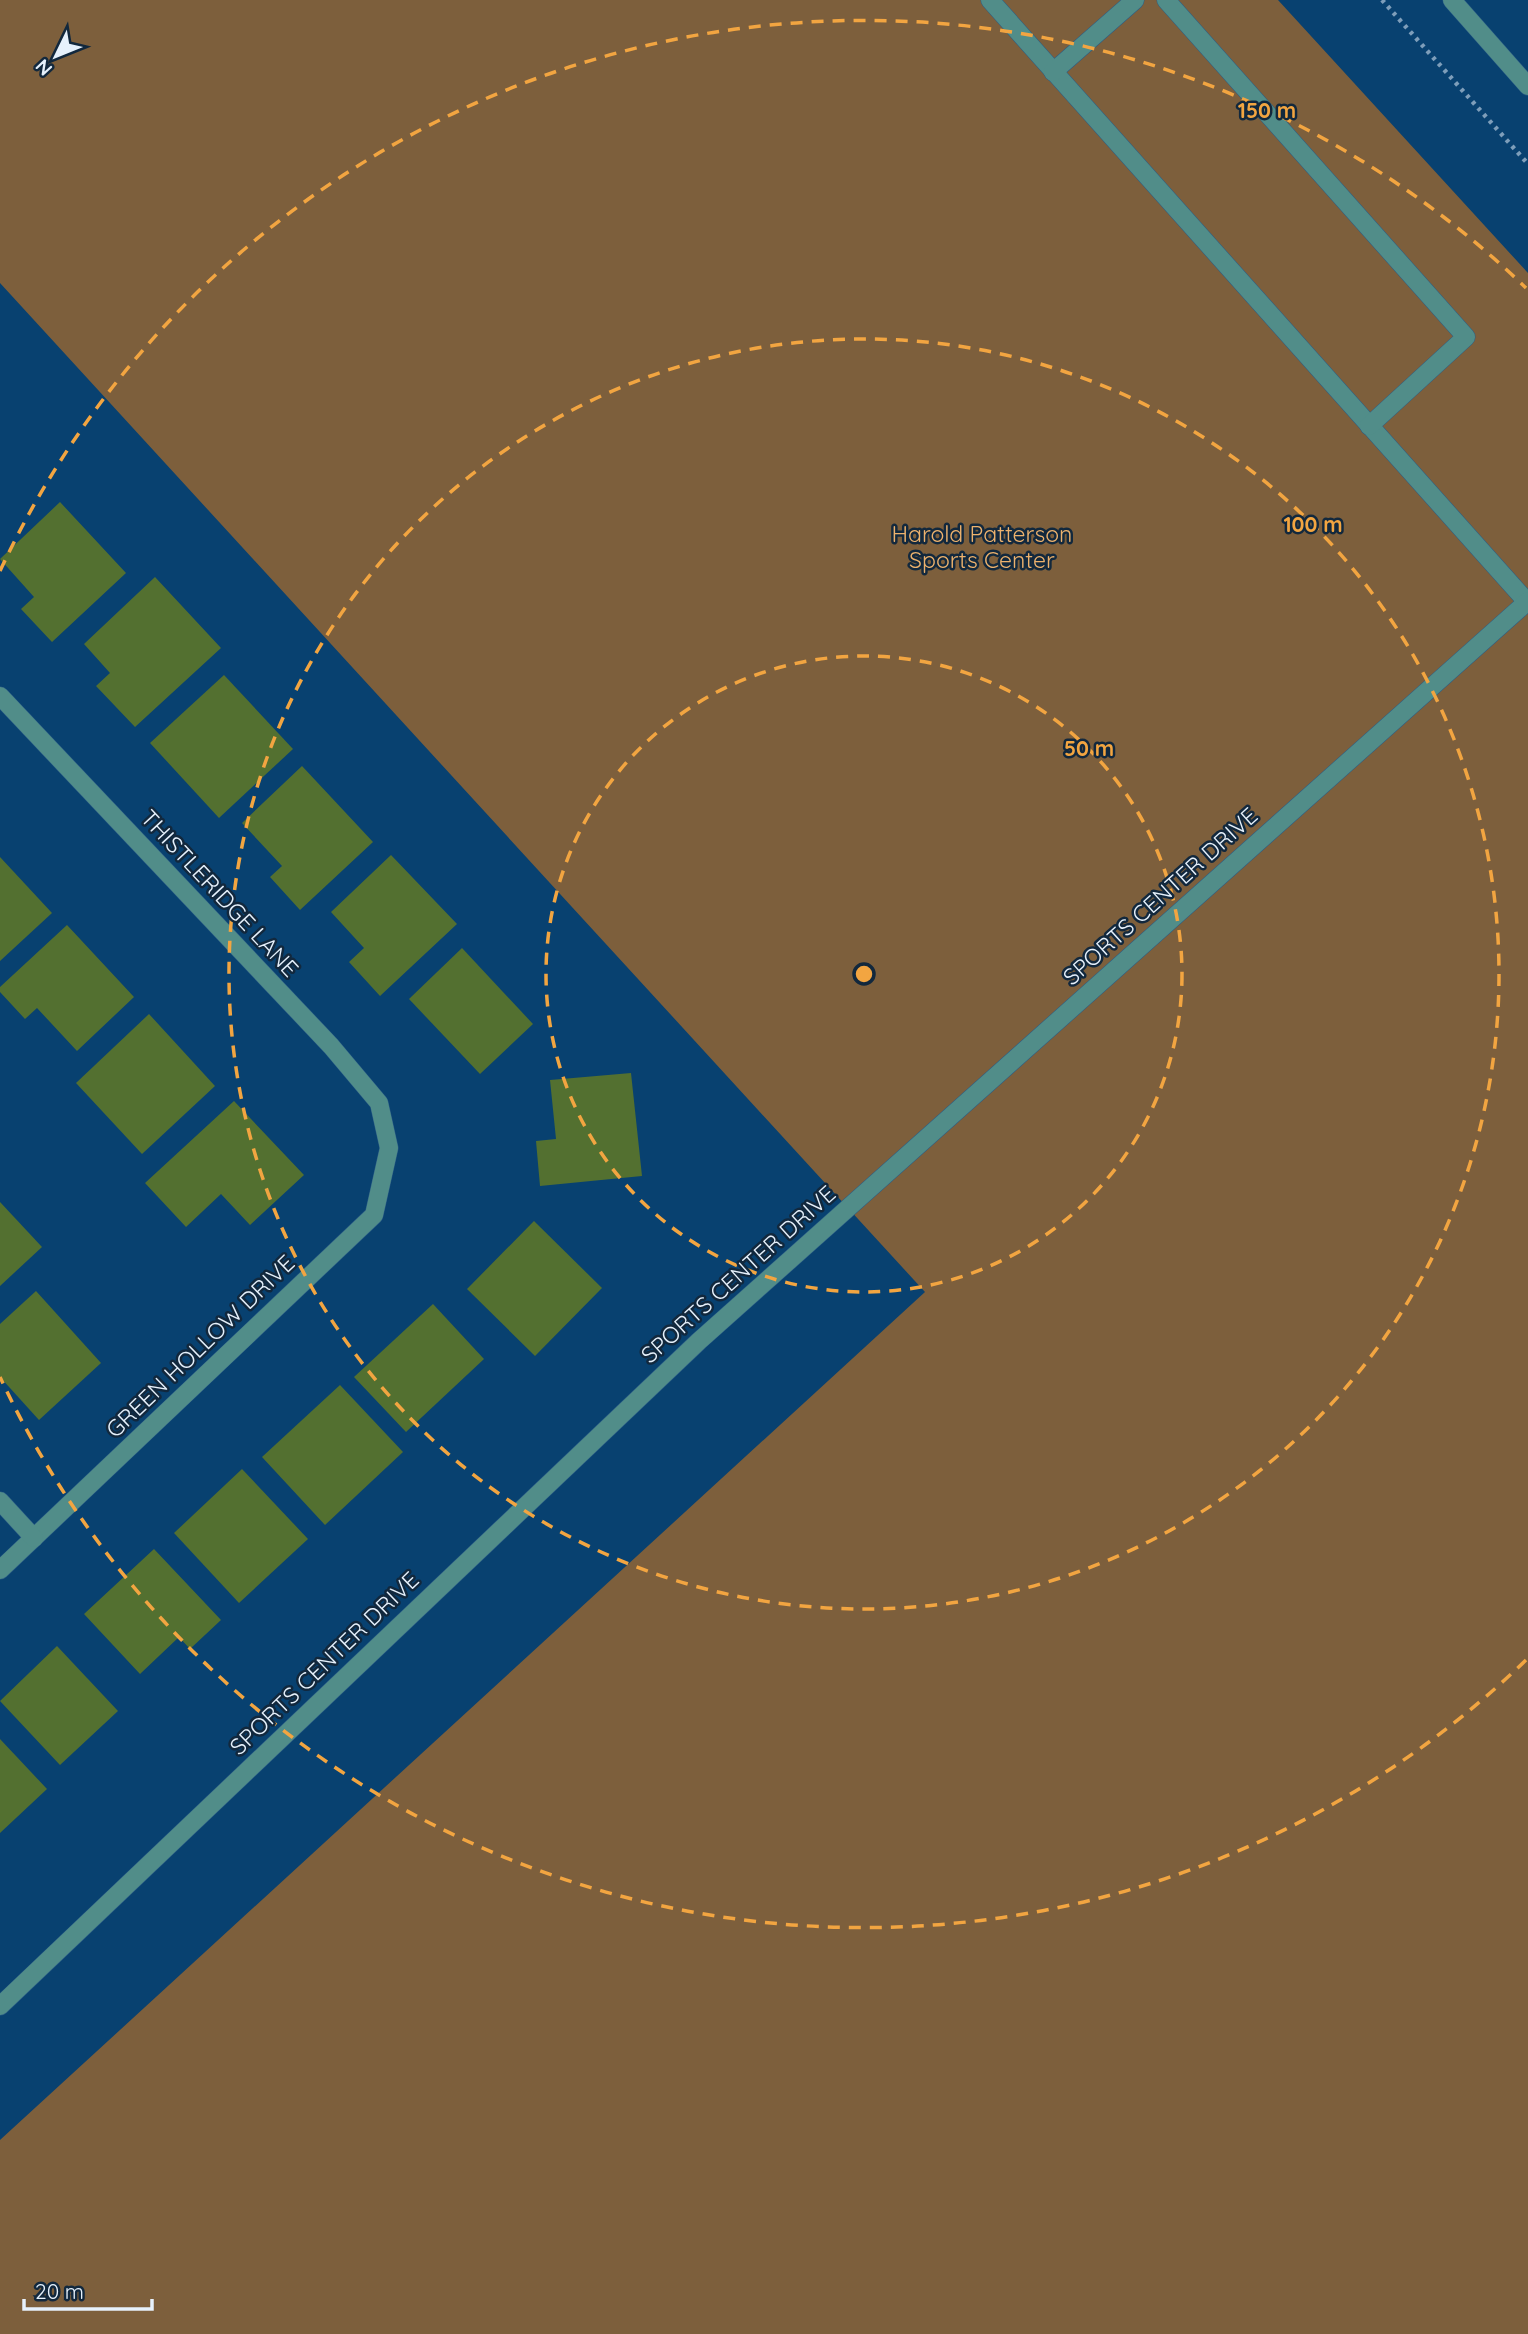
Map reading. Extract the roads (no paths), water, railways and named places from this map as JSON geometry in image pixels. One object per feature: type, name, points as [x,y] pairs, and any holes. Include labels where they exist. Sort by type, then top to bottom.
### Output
[{"type":"street","points":[[990,0],[1527,602]]},
{"type":"street","points":[[1053,72],[1135,0]]},
{"type":"street","points":[[1166,0],[1466,337],[1369,426]]},
{"type":"street","points":[[1452,0],[1528,86]]},
{"type":"street","name":"SPORTS CENTER DRIVE","points":[[0,2006],[699,1341],[1527,602]]},
{"type":"street","name":"THISTLERIDGE LANE","points":[[0,696],[331,1046],[379,1103],[386,1134]]},
{"type":"street","name":"GREEN HOLLOW DRIVE","points":[[0,1570],[374,1215],[389,1148],[386,1134]]},
{"type":"street","points":[[0,1501],[34,1538]]},
{"type":"park label","name":"Harold Patterson Sports Center","points":[[982,546]]}]
